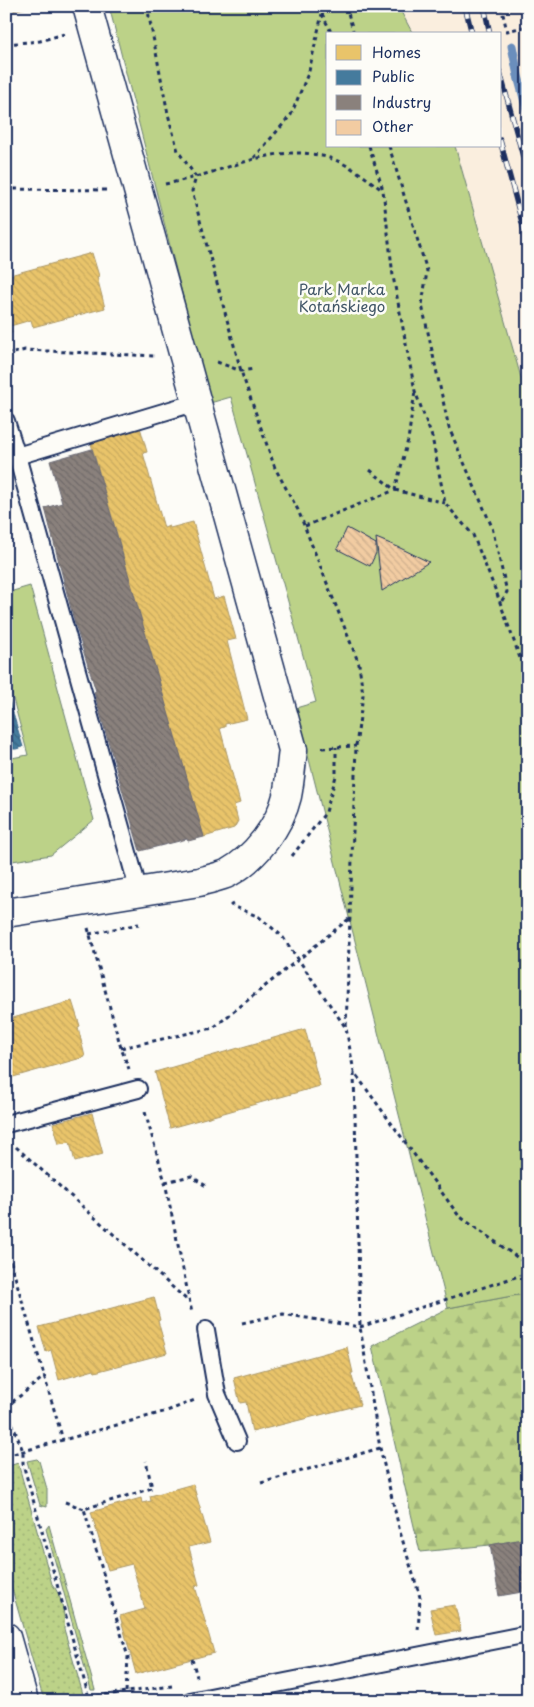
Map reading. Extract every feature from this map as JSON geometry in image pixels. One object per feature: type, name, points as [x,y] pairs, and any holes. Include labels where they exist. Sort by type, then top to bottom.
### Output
[{"type":"street","points":[[6,913],[199,882],[227,874],[248,860],[266,838],[281,814],[287,796],[294,750],[89,16]]},
{"type":"street","points":[[6,1637],[24,1701]]},
{"type":"lane","points":[[17,456],[197,402]]},
{"type":"lane","points":[[6,421],[139,892]]},
{"type":"lane","points":[[6,1124],[138,1089]]},
{"type":"lane","points":[[206,1330],[217,1394],[237,1441]]},
{"type":"lane","points":[[190,1701],[528,1634]]},
{"type":"path","points":[[148,6],[170,124],[178,151],[196,177]]},
{"type":"path","points":[[254,158],[291,115],[310,71],[322,14],[321,6]]},
{"type":"path","points":[[346,6],[353,32]]},
{"type":"path","points":[[501,6],[507,31],[528,26]]},
{"type":"path","points":[[322,14],[331,32]]},
{"type":"path","points":[[6,44],[40,41],[89,16]]},
{"type":"path","points":[[370,148],[383,190],[392,276],[415,391],[432,437],[445,503],[473,535],[520,658],[528,668]]},
{"type":"path","points":[[390,148],[427,271],[422,305],[448,428],[492,527],[507,592],[500,604]]},
{"type":"path","points":[[6,189],[138,190],[196,177],[254,158],[297,152],[324,156],[352,168],[383,190]]},
{"type":"path","points":[[196,177],[192,191],[241,371],[275,468],[305,526],[359,664],[363,695],[356,746],[346,1028],[354,1072],[360,1327],[380,1448],[400,1532],[420,1597],[417,1656]]},
{"type":"path","points":[[6,344],[8,355],[26,350],[184,357],[198,354],[241,371],[254,369]]},
{"type":"path","points":[[395,490],[408,440],[415,391]]},
{"type":"path","points":[[370,470],[395,490],[445,503]]},
{"type":"path","points":[[305,526],[395,490]]},
{"type":"path","points":[[294,750],[356,746]]},
{"type":"path","points":[[290,858],[326,812],[336,776],[336,748]]},
{"type":"path","points":[[81,901],[120,1048],[138,1089],[165,1182],[193,1317]]},
{"type":"path","points":[[237,901],[231,905],[259,917],[282,936],[346,1028]]},
{"type":"path","points":[[120,1048],[213,1028],[350,918]]},
{"type":"path","points":[[354,1072],[459,1216],[528,1265]]},
{"type":"path","points":[[14,1144],[189,1301]]},
{"type":"path","points":[[165,1182],[191,1176],[206,1186]]},
{"type":"path","points":[[6,1246],[63,1440]]},
{"type":"path","points":[[242,1323],[283,1314],[360,1327],[528,1273]]},
{"type":"path","points":[[44,1376],[6,1407],[23,1451],[23,1464],[90,1701]]},
{"type":"path","points":[[6,1456],[167,1411],[188,1401],[202,1398]]},
{"type":"path","points":[[261,1483],[380,1448]]},
{"type":"path","points":[[65,1502],[84,1509],[152,1488],[146,1461]]},
{"type":"path","points":[[84,1509],[128,1657],[126,1692]]},
{"type":"path","points":[[192,1659],[199,1682]]},
{"type":"shaded area","points":[[398,6],[528,6],[528,402],[456,148],[502,148],[502,32],[412,32]]},
{"type":"green space","name":"Park Marka Kotańskiego","points":[[109,6],[398,6],[412,32],[326,32],[326,148],[456,148],[528,402],[528,1293],[448,1308],[296,708],[316,702],[231,397],[210,403]]},
{"type":"green space","points":[[30,586],[94,820],[51,855],[6,862],[6,759],[28,755],[6,673],[6,624],[13,591]]},
{"type":"green space","points":[[528,1293],[528,1538],[490,1545],[420,1552],[372,1346],[448,1308]]},
{"type":"green space","points":[[37,1459],[47,1489],[47,1507],[40,1505],[27,1461]]},
{"type":"green space","points":[[18,1463],[52,1584],[58,1593],[62,1605],[64,1629],[85,1701],[47,1701],[42,1694],[6,1568],[6,1467]]},
{"type":"green space","points":[[49,1525],[95,1690],[91,1690],[46,1529]]},
{"type":"building: Homes","points":[[6,6],[31,6],[6,13]]},
{"type":"building: Homes","points":[[92,253],[99,276],[97,277],[105,308],[33,327],[31,320],[10,326],[12,333],[6,334],[6,276]]},
{"type":"building: Homes","points":[[140,427],[147,452],[143,453],[164,528],[193,522],[214,599],[224,596],[236,639],[227,641],[247,719],[225,724],[225,727],[220,728],[240,803],[234,805],[238,821],[234,828],[204,837],[90,440]]},
{"type":"building: Homes","points":[[72,1001],[80,1026],[78,1027],[85,1057],[6,1079],[6,1020]]},
{"type":"building: Homes","points":[[305,1029],[320,1086],[170,1128],[155,1072]]},
{"type":"building: Homes","points":[[92,1113],[103,1154],[75,1162],[70,1142],[59,1144],[53,1123]]},
{"type":"building: Homes","points":[[154,1297],[160,1320],[158,1321],[167,1353],[59,1380],[51,1350],[46,1352],[39,1327]]},
{"type":"building: Homes","points":[[347,1347],[353,1373],[351,1373],[360,1405],[252,1432],[246,1402],[240,1403],[234,1378]]},
{"type":"building: Homes","points":[[193,1484],[210,1542],[189,1547],[199,1585],[195,1586],[214,1653],[136,1674],[120,1616],[145,1609],[132,1564],[108,1570],[91,1512],[141,1498],[142,1503],[151,1501],[150,1496]]},
{"type":"building: Homes","points":[[455,1605],[461,1631],[436,1635],[430,1609]]},
{"type":"building: Public","points":[[6,690],[23,747],[16,749],[6,749]]},
{"type":"building: Industry","points":[[92,449],[204,837],[188,841],[187,839],[140,851],[94,692],[96,691],[75,624],[45,508],[62,503],[50,461]]},
{"type":"building: Industry","points":[[528,1538],[528,1591],[499,1596],[490,1545]]},
{"type":"building: Other","points":[[347,528],[376,544],[376,553],[370,566],[337,549]]},
{"type":"building: Other","points":[[376,538],[398,547],[429,562],[382,591]]},
{"type":"waterway","points":[[512,46],[528,113]]},
{"type":"railway","points":[[465,6],[472,32]]},
{"type":"railway","points":[[484,6],[490,32]]},
{"type":"railway","points":[[502,79],[528,175]]},
{"type":"railway","points":[[502,148],[528,245]]}]
